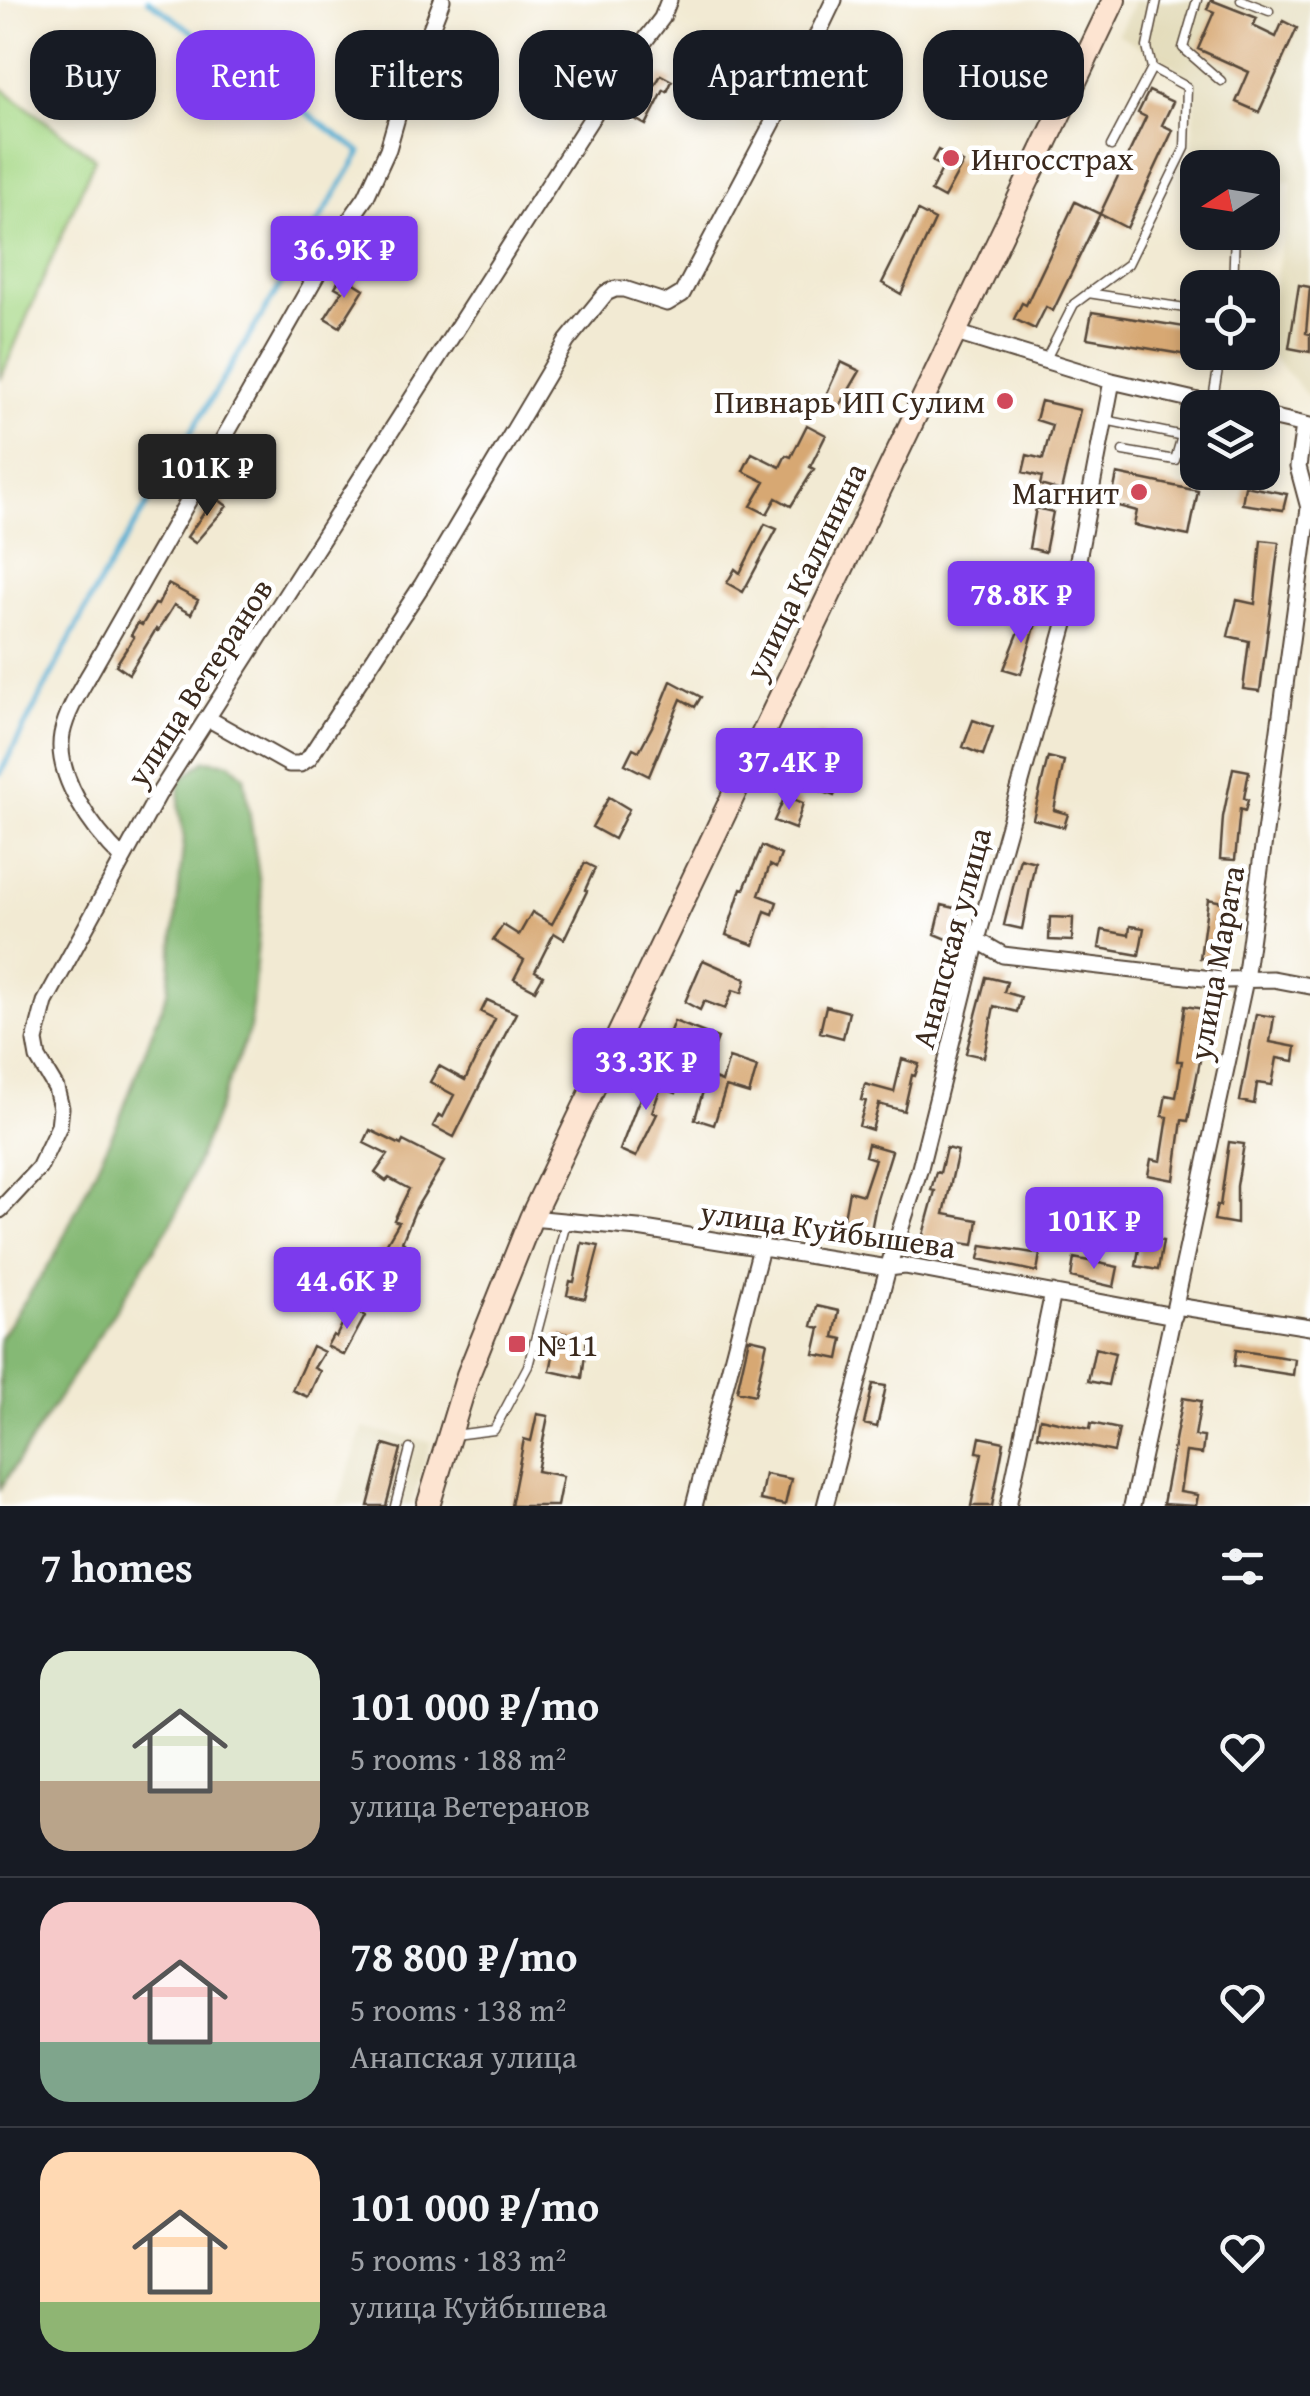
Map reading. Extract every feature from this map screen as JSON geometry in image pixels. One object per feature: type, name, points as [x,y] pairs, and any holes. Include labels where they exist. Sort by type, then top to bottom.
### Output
[{"type":"main road","name":"улица Калинина","points":[[428,1506],[468,1375],[531,1218],[1114,0]]},
{"type":"street","points":[[123,859],[99,836],[81,808],[66,769],[62,734],[96,661],[340,234],[366,197],[388,149],[442,0]]},
{"type":"street","name":"улица Ветеранов","points":[[0,1210],[31,1177],[53,1143],[61,1108],[56,1088],[38,1058],[35,1041],[45,1002],[158,795],[621,72],[662,18],[668,0]]},
{"type":"street","points":[[207,718],[290,764],[300,764],[309,758],[422,585],[568,341],[606,293],[624,289],[667,302],[682,294],[834,0]]},
{"type":"street","points":[[956,333],[1044,362],[1180,397]]},
{"type":"street","name":"Анапская улица","points":[[824,1506],[888,1268],[920,1168],[977,940],[1067,616],[1112,381]]},
{"type":"street","points":[[1280,419],[1307,426]]},
{"type":"street","name":"улица Марата","points":[[1132,1506],[1245,980],[1309,508],[1298,467],[1307,426]]},
{"type":"street","points":[[977,940],[1003,955],[1310,986]]},
{"type":"street","name":"улица Куйбышева","points":[[531,1218],[638,1228],[888,1268],[905,1266],[1052,1293],[1310,1327]]},
{"type":"street","points":[[694,1506],[761,1248]]},
{"type":"street","points":[[1008,1506],[1052,1293]]},
{"type":"lane","points":[[1112,146],[1152,68],[1147,47],[1157,0]]},
{"type":"lane","points":[[1197,0],[1182,48],[1221,81]]},
{"type":"lane","points":[[1241,0],[1269,11]]},
{"type":"lane","points":[[1044,362],[1074,304],[1128,264],[1184,148],[1187,88],[1152,68]]},
{"type":"lane","points":[[1088,294],[1180,307]]},
{"type":"lane","points":[[1104,420],[1180,436]]},
{"type":"lane","points":[[1123,451],[1175,460],[1180,443]]},
{"type":"lane","points":[[450,1435],[469,1436],[494,1430],[528,1366],[566,1223]]},
{"type":"lane","points":[[394,1506],[410,1449]]},
{"type":"shaded area","points":[[1135,0],[1310,0],[1310,399],[1280,365],[1277,270],[1292,183],[1280,181],[1280,150],[1192,150],[1195,89],[1180,70],[1118,34]]},
{"type":"shaded area","points":[[363,1428],[431,1442],[411,1506],[337,1506]]},
{"type":"green space","points":[[0,87],[30,109],[30,120],[44,120],[95,158],[0,380]]},
{"type":"green space","points":[[205,760],[230,763],[244,776],[262,898],[250,1028],[175,1217],[0,1489],[0,1338],[54,1257],[119,1120],[168,990],[184,839],[180,780]]},
{"type":"building","points":[[1211,0],[1257,18],[1253,26],[1276,37],[1283,21],[1297,28],[1259,112],[1236,102],[1249,72],[1198,49],[1214,12],[1207,9]]},
{"type":"building","points":[[661,75],[672,81],[653,111],[653,89]]},
{"type":"building","points":[[1149,91],[1173,102],[1162,125],[1173,130],[1127,228],[1100,214],[1146,117],[1138,113]]},
{"type":"building","points":[[938,150],[963,163],[944,198],[931,191],[943,167],[932,161]]},
{"type":"building","points":[[1075,202],[1100,214],[1053,311],[1046,307],[1035,329],[1014,319],[1022,303],[1026,305]]},
{"type":"building","points":[[918,211],[935,220],[901,294],[882,283]]},
{"type":"building","points":[[342,275],[364,289],[340,327],[325,318],[342,291],[335,287]]},
{"type":"building","points":[[1299,285],[1310,287],[1306,333],[1310,334],[1310,352],[1289,348]]},
{"type":"building","points":[[1092,312],[1180,326],[1180,354],[1087,338]]},
{"type":"building","points":[[841,362],[860,371],[838,409],[823,402]]},
{"type":"building","points":[[1041,401],[1080,410],[1061,491],[1040,485],[1042,477],[1023,472],[1027,455],[1043,459],[1052,425],[1036,420]]},
{"type":"building","points":[[807,425],[826,435],[810,467],[814,469],[791,506],[776,498],[767,514],[751,506],[765,482],[743,471],[752,453],[780,467],[786,455],[791,457]]},
{"type":"building","points":[[1117,474],[1198,491],[1189,536],[1134,525],[1137,511],[1111,504]]},
{"type":"building","points":[[1244,490],[1287,494],[1283,510],[1242,504]]},
{"type":"building","points":[[215,497],[227,506],[195,543],[187,537]]},
{"type":"building","points":[[1036,508],[1053,512],[1045,552],[1029,548]]},
{"type":"building","points":[[765,524],[777,529],[743,592],[727,583],[735,569],[740,573]]},
{"type":"building","points":[[1261,540],[1279,542],[1260,691],[1243,689],[1249,641],[1228,636],[1237,600],[1255,604]]},
{"type":"building","points":[[168,584],[198,600],[191,614],[174,605],[129,674],[116,665],[138,623],[142,625],[158,605]]},
{"type":"building","points":[[1025,616],[1037,620],[1021,674],[1004,669]]},
{"type":"building","points":[[671,681],[701,697],[695,707],[681,699],[649,776],[625,764],[633,748],[639,751]]},
{"type":"building","points":[[973,720],[993,727],[983,755],[963,747]]},
{"type":"building","points":[[819,734],[837,742],[824,772],[841,778],[834,796],[803,784]]},
{"type":"building","points":[[1048,757],[1064,761],[1054,810],[1068,814],[1064,827],[1033,819]]},
{"type":"building","points":[[1233,768],[1249,771],[1244,798],[1248,800],[1245,811],[1240,809],[1235,860],[1220,859]]},
{"type":"building","points":[[785,796],[803,803],[795,829],[774,821]]},
{"type":"building","points":[[609,797],[629,809],[614,839],[592,827]]},
{"type":"building","points":[[762,846],[781,855],[776,868],[770,865],[759,895],[777,902],[773,914],[765,911],[754,945],[726,935],[741,888],[744,889]]},
{"type":"building","points":[[1020,858],[1035,862],[1022,929],[1004,925]]},
{"type":"building","points":[[585,863],[595,868],[587,891],[564,939],[554,933],[535,971],[543,976],[535,990],[514,979],[524,960],[493,940],[503,925],[519,935],[532,912],[552,924]]},
{"type":"building","points":[[1208,899],[1227,903],[1217,949],[1221,950],[1219,962],[1200,958]]},
{"type":"building","points":[[942,905],[959,909],[952,941],[935,934]]},
{"type":"building","points":[[1050,917],[1073,918],[1072,941],[1049,940]]},
{"type":"building","points":[[1130,926],[1144,928],[1139,955],[1099,948],[1102,930],[1129,935]]},
{"type":"building","points":[[703,960],[746,979],[742,993],[733,990],[725,1009],[704,1001],[700,1010],[685,1002]]},
{"type":"building","points":[[986,977],[1007,982],[1004,992],[1021,997],[1017,1012],[994,1006],[984,1057],[966,1053]]},
{"type":"building","points":[[487,1000],[516,1013],[454,1137],[433,1126],[439,1115],[443,1117],[454,1095],[430,1082],[439,1066],[465,1080],[495,1019],[481,1012]]},
{"type":"building","points":[[826,1006],[849,1012],[843,1038],[820,1032]]},
{"type":"building","points":[[1185,1006],[1210,1010],[1188,1121],[1182,1120],[1174,1180],[1148,1175],[1151,1159],[1161,1161],[1168,1117],[1162,1116],[1166,1095],[1176,1097]]},
{"type":"building","points":[[1256,1014],[1274,1017],[1270,1042],[1296,1047],[1294,1061],[1277,1058],[1272,1085],[1257,1083],[1254,1104],[1240,1101]]},
{"type":"building","points":[[674,1021],[718,1038],[712,1053],[668,1036]]},
{"type":"building","points":[[729,1058],[757,1067],[749,1094],[726,1087],[714,1125],[695,1119],[703,1091],[689,1086],[694,1071],[722,1082]]},
{"type":"building","points":[[902,1059],[919,1064],[915,1076],[912,1075],[904,1111],[879,1104],[872,1130],[859,1126],[866,1101],[861,1100],[865,1084],[894,1092]]},
{"type":"building","points":[[654,1071],[680,1082],[676,1093],[661,1087],[652,1112],[657,1114],[636,1157],[620,1150]]},
{"type":"building","points":[[370,1130],[401,1145],[403,1141],[444,1162],[416,1208],[404,1243],[379,1289],[364,1280],[381,1246],[384,1248],[399,1222],[394,1220],[409,1189],[375,1173],[388,1155],[364,1143]]},
{"type":"building","points":[[1229,1142],[1244,1144],[1237,1186],[1237,1224],[1214,1220],[1217,1205],[1220,1206]]},
{"type":"building","points":[[868,1144],[892,1151],[868,1246],[840,1239],[849,1191],[863,1195],[875,1159],[865,1156]]},
{"type":"building","points":[[946,1148],[958,1151],[944,1214],[978,1220],[974,1245],[940,1240],[937,1251],[920,1246],[935,1191],[931,1190]]},
{"type":"building","points":[[1141,1237],[1163,1241],[1158,1270],[1136,1266]]},
{"type":"building","points":[[582,1243],[599,1246],[585,1299],[567,1295],[570,1281],[574,1282]]},
{"type":"building","points":[[982,1245],[1040,1254],[1037,1272],[979,1259]]},
{"type":"building","points":[[1074,1258],[1118,1267],[1114,1287],[1071,1277]]},
{"type":"building","points":[[817,1306],[839,1311],[834,1337],[843,1339],[839,1359],[814,1354],[820,1328],[812,1326]]},
{"type":"building","points":[[350,1308],[365,1316],[344,1355],[327,1346],[333,1335],[336,1337]]},
{"type":"building","points":[[558,1332],[587,1338],[582,1378],[550,1371]]},
{"type":"building","points":[[749,1338],[767,1342],[755,1395],[737,1391]]},
{"type":"building","points":[[312,1346],[324,1352],[314,1368],[320,1371],[308,1397],[292,1390]]},
{"type":"building","points":[[1095,1348],[1115,1353],[1108,1385],[1088,1381]]},
{"type":"building","points":[[1236,1350],[1295,1359],[1293,1375],[1234,1366]]},
{"type":"building","points":[[873,1384],[886,1386],[877,1427],[864,1424]]},
{"type":"building","points":[[1183,1398],[1201,1401],[1195,1436],[1204,1437],[1202,1454],[1186,1452],[1180,1492],[1198,1495],[1196,1506],[1163,1504]]},
{"type":"building","points":[[537,1414],[548,1416],[537,1471],[563,1476],[557,1506],[511,1506],[524,1439],[531,1441]]},
{"type":"building","points":[[1040,1418],[1090,1429],[1091,1423],[1119,1429],[1114,1452],[1037,1436]]},
{"type":"building","points":[[980,1437],[1004,1442],[992,1506],[971,1506],[982,1453],[977,1452]]},
{"type":"building","points":[[384,1444],[401,1449],[386,1506],[368,1506]]},
{"type":"building","points":[[765,1474],[791,1479],[785,1505],[760,1500]]},
{"type":"waterway","points":[[0,774],[96,589],[361,152],[148,0]]},
{"type":"place","name":"Ингосстрах","points":[[951,158]]},
{"type":"place","name":"Пивнарь ИП Сулим","points":[[1005,401]]},
{"type":"place","name":"Магнит","points":[[1139,492]]},
{"type":"place","name":"№11","points":[[517,1344]]}]
